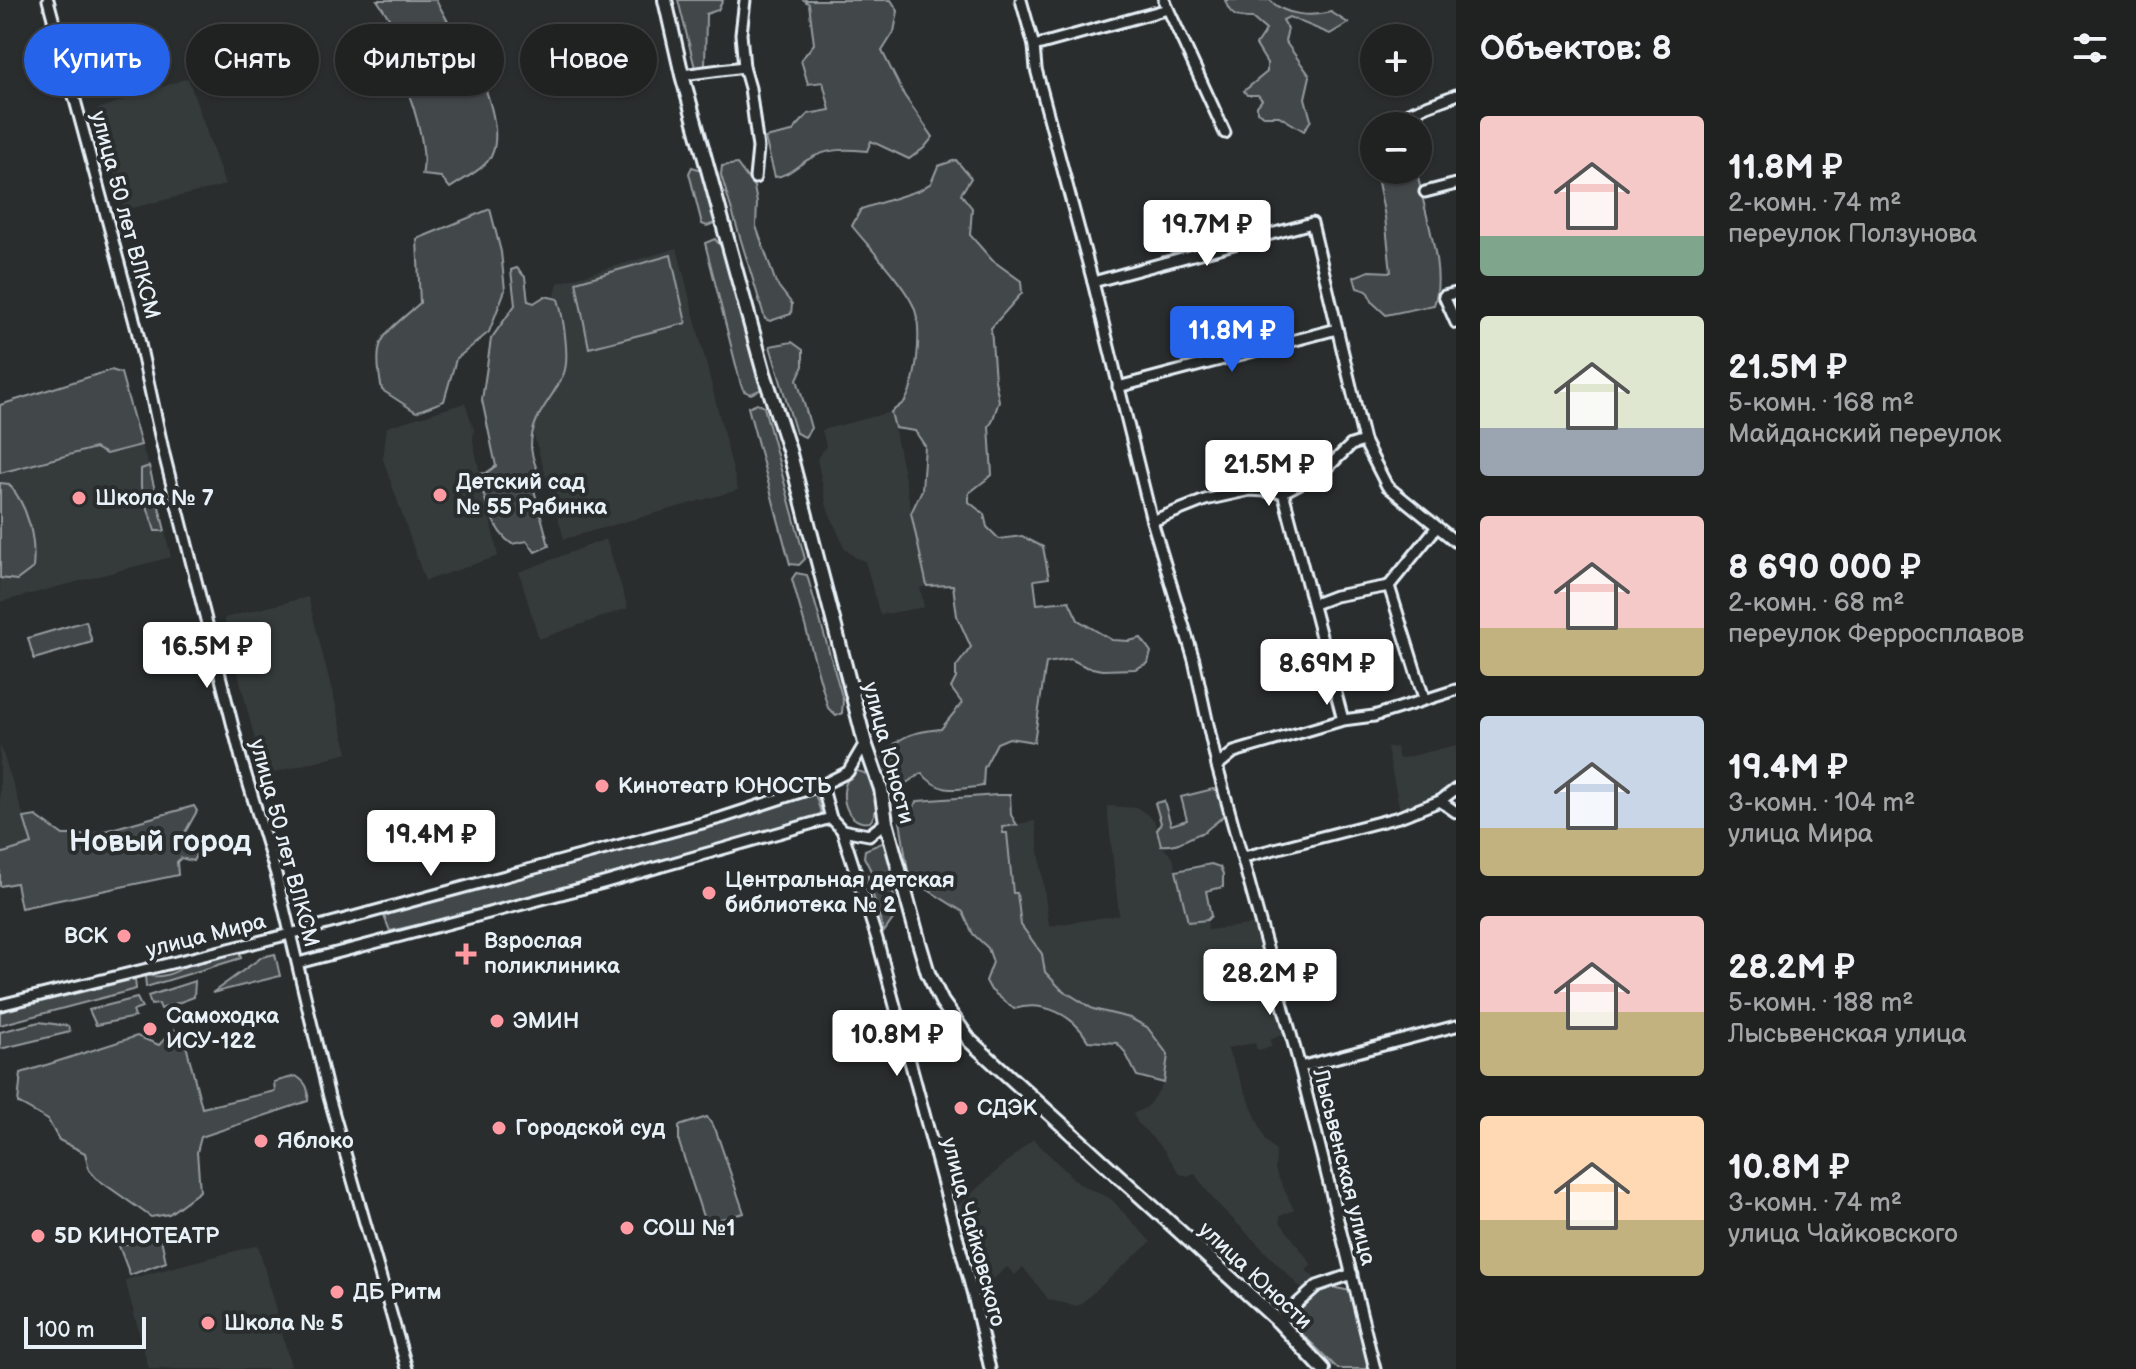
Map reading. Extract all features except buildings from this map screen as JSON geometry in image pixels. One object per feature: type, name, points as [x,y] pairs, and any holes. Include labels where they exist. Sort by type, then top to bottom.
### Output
[{"type":"main road","name":"улица Юности","points":[[665,0],[682,75],[764,373],[789,450],[928,973],[942,1002],[970,1041],[1278,1321],[1323,1369]]},
{"type":"street","name":"улица 50 лет ВЛКСМ","points":[[48,0],[137,330],[164,454],[242,762],[298,963],[329,1097],[407,1369]]},
{"type":"street","points":[[745,0],[741,34],[758,148],[755,178]]},
{"type":"street","name":"Лысьвенская улица","points":[[1021,0],[1152,521],[1194,660],[1217,766],[1300,1067],[1375,1369]]},
{"type":"street","points":[[1034,46],[1166,4],[1225,133]]},
{"type":"street","points":[[682,75],[744,67]]},
{"type":"street","points":[[1411,112],[1456,95]]},
{"type":"street","points":[[1425,192],[1456,184]]},
{"type":"street","points":[[1093,282],[1312,223],[1364,441],[1387,486],[1456,542]]},
{"type":"street","points":[[1456,293],[1444,296],[1456,323]]},
{"type":"street","points":[[1118,387],[1337,329]]},
{"type":"street","points":[[1152,521],[1205,500],[1250,490],[1283,492],[1325,470],[1351,445],[1364,441]]},
{"type":"street","points":[[1283,492],[1343,720]]},
{"type":"street","points":[[1314,604],[1335,596],[1389,586],[1436,528]]},
{"type":"street","points":[[1389,586],[1424,698]]},
{"type":"street","points":[[1217,766],[1234,752],[1343,720],[1374,716],[1456,690]]},
{"type":"street","name":"улица Мира","points":[[0,1005],[290,934],[681,830],[822,785],[848,772],[865,743]]},
{"type":"street","name":"улица Чайковского","points":[[822,785],[831,818],[842,830],[877,939],[990,1369]]},
{"type":"street","points":[[1244,857],[1399,817],[1440,801],[1456,789]]},
{"type":"street","points":[[1440,801],[1456,812]]},
{"type":"street","points":[[298,963],[563,894],[831,818]]},
{"type":"street","points":[[842,830],[869,835],[886,822]]},
{"type":"street","points":[[1300,1067],[1456,1026]]},
{"type":"street","points":[[1278,1321],[1317,1286],[1352,1274]]},
{"type":"shaded area","points":[[377,0],[436,0],[449,24],[392,24]]},
{"type":"shaded area","points":[[678,0],[723,0],[718,10],[706,14],[705,67],[695,68]]},
{"type":"shaded area","points":[[804,0],[891,0],[898,11],[894,32],[882,51],[904,95],[933,137],[909,159],[871,141],[867,151],[830,151],[775,177],[765,138],[792,132],[808,114],[830,110],[823,82],[808,84],[801,60],[814,44],[809,4]]},
{"type":"shaded area","points":[[1225,0],[1270,0],[1290,12],[1307,15],[1331,12],[1348,23],[1330,34],[1289,17],[1283,20],[1288,29],[1285,41],[1310,76],[1305,98],[1311,120],[1304,131],[1279,116],[1264,116],[1257,112],[1262,100],[1258,95],[1247,95],[1244,91],[1267,72],[1267,63],[1256,45],[1266,30],[1252,18],[1234,15]]},
{"type":"shaded area","points":[[186,79],[186,96],[194,96],[225,185],[124,210],[98,109],[136,96],[170,96],[170,84]]},
{"type":"shaded area","points":[[410,96],[488,96],[495,133],[490,158],[450,188],[441,177],[422,175],[423,151]]},
{"type":"shaded area","points":[[956,160],[971,178],[961,194],[972,208],[970,235],[992,260],[1021,281],[1022,293],[991,328],[999,401],[989,426],[992,475],[969,493],[969,502],[984,514],[987,527],[999,539],[1022,536],[1043,547],[1049,578],[1034,580],[1037,604],[1069,601],[1078,620],[1112,640],[1141,638],[1151,652],[1148,663],[1135,669],[1103,670],[1086,667],[1071,659],[1046,663],[1034,742],[1009,738],[997,743],[984,768],[983,786],[942,788],[922,773],[892,792],[883,754],[909,735],[941,729],[962,703],[951,688],[956,678],[956,667],[971,647],[957,616],[953,585],[927,586],[911,513],[922,490],[925,446],[915,431],[895,428],[891,412],[905,401],[913,381],[918,343],[915,310],[896,279],[852,226],[861,209],[920,190],[931,183],[938,166]]},
{"type":"shaded area","points":[[737,164],[754,187],[756,226],[776,283],[792,304],[791,314],[770,321],[765,319],[721,175],[722,166]]},
{"type":"shaded area","points":[[692,167],[702,170],[715,223],[707,226],[702,224],[689,173]]},
{"type":"shaded area","points":[[1378,184],[1420,184],[1436,256],[1438,274],[1434,305],[1386,315],[1373,303],[1367,291],[1357,288],[1354,277],[1369,271],[1391,272]]},
{"type":"shaded area","points":[[490,209],[501,252],[505,290],[489,332],[456,359],[444,401],[416,412],[382,390],[378,359],[379,348],[389,331],[420,303],[417,239]]},
{"type":"shaded area","points":[[715,239],[725,251],[762,389],[751,394],[744,391],[741,385],[705,243]]},
{"type":"shaded area","points":[[677,248],[738,490],[564,539],[528,415],[558,283]]},
{"type":"shaded area","points":[[671,255],[686,323],[589,348],[576,282]]},
{"type":"shaded area","points":[[517,268],[525,277],[528,301],[534,303],[545,296],[558,299],[566,347],[564,373],[539,416],[532,435],[532,455],[541,482],[533,486],[549,546],[535,552],[527,541],[512,544],[499,531],[478,474],[496,466],[482,400],[491,339],[515,305],[511,270]]},
{"type":"shaded area","points":[[792,342],[803,350],[803,366],[797,379],[811,428],[805,437],[796,433],[770,346]]},
{"type":"shaded area","name":"Школа № 7","points":[[111,370],[121,373],[149,466],[171,557],[0,602],[0,405]]},
{"type":"shaded area","points":[[111,370],[121,373],[141,445],[106,454],[95,448],[0,473],[0,405]]},
{"type":"shaded area","name":"Детский сад № 55 Рябинка","points":[[465,403],[474,430],[473,441],[498,556],[425,581],[383,459],[387,427]]},
{"type":"shaded area","points":[[757,403],[764,407],[805,559],[799,565],[790,564],[748,407]]},
{"type":"shaded area","points":[[891,412],[927,586],[920,588],[924,607],[880,615],[865,561],[845,549],[827,507],[817,459],[826,446],[822,430]]},
{"type":"shaded area","points":[[149,466],[165,531],[155,531],[141,487],[141,469]]},
{"type":"shaded area","points":[[0,483],[9,484],[16,493],[32,534],[33,568],[17,580],[0,578]]},
{"type":"shaded area","points":[[606,539],[628,608],[539,639],[519,572]]},
{"type":"shaded area","points":[[796,573],[807,575],[843,700],[842,713],[836,716],[828,708],[792,579]]},
{"type":"shaded area","points":[[308,597],[348,753],[264,775],[224,618]]},
{"type":"shaded area","points":[[86,621],[92,642],[34,659],[28,638]]},
{"type":"shaded area","points":[[0,745],[33,844],[0,854]]},
{"type":"shaded area","points":[[1456,745],[1456,798],[1400,810],[1387,748],[1396,747],[1399,759]]},
{"type":"shaded area","points":[[857,771],[870,778],[877,792],[876,808],[870,822],[853,818],[845,802],[846,784]]},
{"type":"shaded area","points":[[1213,789],[1220,792],[1223,816],[1205,832],[1179,843],[1161,845],[1157,830],[1161,823],[1155,803],[1164,801],[1171,825],[1187,820],[1181,797]]},
{"type":"shaded area","points":[[815,794],[822,816],[500,906],[390,931],[384,916],[470,888]]},
{"type":"shaded area","points":[[1010,795],[1011,815],[1017,825],[1002,827],[1003,833],[1007,833],[1013,893],[1017,893],[1021,925],[1042,954],[1045,972],[1061,989],[1093,1009],[1130,1018],[1147,1027],[1168,1055],[1164,1083],[1137,1076],[1117,1043],[1088,1041],[1075,1024],[1057,1012],[1036,1007],[1014,1009],[991,990],[986,981],[993,962],[988,948],[973,934],[963,912],[909,878],[900,821],[918,801]]},
{"type":"shaded area","points":[[194,806],[197,811],[183,836],[196,855],[193,861],[181,858],[177,862],[178,875],[21,908],[16,883],[0,886],[0,854],[32,844],[24,818],[36,816],[63,835],[90,835]]},
{"type":"shaded area","points":[[1107,806],[1138,808],[1154,820],[1161,845],[1173,858],[1188,922],[1207,920],[1208,930],[1256,924],[1285,1033],[1270,1040],[1272,1047],[1257,1050],[1255,1043],[1227,1048],[1266,1141],[1276,1151],[1275,1170],[1294,1210],[1280,1216],[1280,1222],[1312,1265],[1306,1270],[1316,1279],[1303,1290],[1214,1200],[1194,1173],[1189,1176],[1180,1174],[1164,1150],[1138,1123],[1133,1114],[1147,1107],[1164,1083],[1168,1055],[1147,1027],[1130,1018],[1093,1009],[1061,989],[1045,972],[1042,954],[1021,925],[1018,893],[1013,893],[1007,833],[1003,833],[1002,827],[1035,821],[1049,926],[1119,915]]},
{"type":"shaded area","points":[[882,843],[888,846],[894,874],[892,880],[871,871],[864,857],[865,850]]},
{"type":"shaded area","points":[[1211,864],[1220,867],[1223,887],[1206,891],[1211,916],[1207,920],[1188,922],[1176,871]]},
{"type":"shaded area","points":[[867,875],[891,888],[895,899],[890,901],[893,913],[898,912],[884,932]]},
{"type":"shaded area","points":[[239,952],[241,958],[146,987],[145,975],[166,975],[185,966]]},
{"type":"shaded area","points":[[275,954],[280,976],[212,993],[262,957]]},
{"type":"shaded area","points":[[135,979],[136,989],[0,1025],[0,1012]]},
{"type":"shaded area","points":[[195,981],[194,997],[161,1009],[159,1004],[151,1005],[148,996]]},
{"type":"shaded area","points":[[137,998],[142,1008],[133,1011],[135,1017],[96,1025],[89,1010]]},
{"type":"shaded area","points":[[39,1022],[68,1026],[70,1032],[0,1049],[0,1032]]},
{"type":"shaded area","points":[[174,1029],[186,1045],[202,1108],[275,1091],[274,1082],[296,1076],[306,1087],[308,1101],[201,1137],[197,1152],[200,1191],[169,1214],[151,1217],[96,1178],[89,1170],[85,1153],[59,1140],[48,1120],[18,1103],[21,1073],[137,1036],[159,1045]]},
{"type":"shaded area","points":[[707,1117],[716,1131],[744,1213],[705,1223],[679,1142],[679,1126]]},
{"type":"shaded area","points":[[1033,1139],[1079,1184],[1111,1199],[1151,1242],[1078,1306],[1049,1300],[1023,1267],[1015,1275],[1007,1267],[979,1292],[956,1207]]},
{"type":"shaded area","points":[[160,1234],[166,1262],[130,1275],[119,1246]]},
{"type":"shaded area","name":"Школа № 5","points":[[258,1245],[291,1366],[280,1369],[149,1369],[125,1280]]},
{"type":"shaded area","points":[[1331,1287],[1351,1291],[1371,1369],[1338,1369],[1291,1323],[1307,1300]]},
{"type":"place","name":"Детский сад № 55 Рябинка","points":[[440,495]]},
{"type":"place","name":"Школа № 7","points":[[79,498]]},
{"type":"place","name":"Кинотеатр ЮНОСТЬ","points":[[602,786]]},
{"type":"place","name":"Центральная детская библиотека № 2","points":[[709,893]]},
{"type":"place","name":"ВСК","points":[[124,936]]},
{"type":"place","name":"Взрослая поликлиника","points":[[466,954]]},
{"type":"place","name":"ЭМИН","points":[[497,1021]]},
{"type":"place","name":"Самоходка ИСУ-122","points":[[150,1029]]},
{"type":"place","name":"СДЭК","points":[[961,1108]]},
{"type":"place","name":"Городской суд","points":[[499,1128]]},
{"type":"place","name":"Яблоко","points":[[261,1141]]},
{"type":"place","name":"СОШ №1","points":[[627,1228]]},
{"type":"place","name":"5D КИНОТЕАТР","points":[[38,1236]]},
{"type":"place","name":"ДБ Ритм","points":[[337,1292]]},
{"type":"place","name":"Школа № 5","points":[[208,1323]]},
{"type":"district","name":"Новый город","points":[[160,842]]}]
